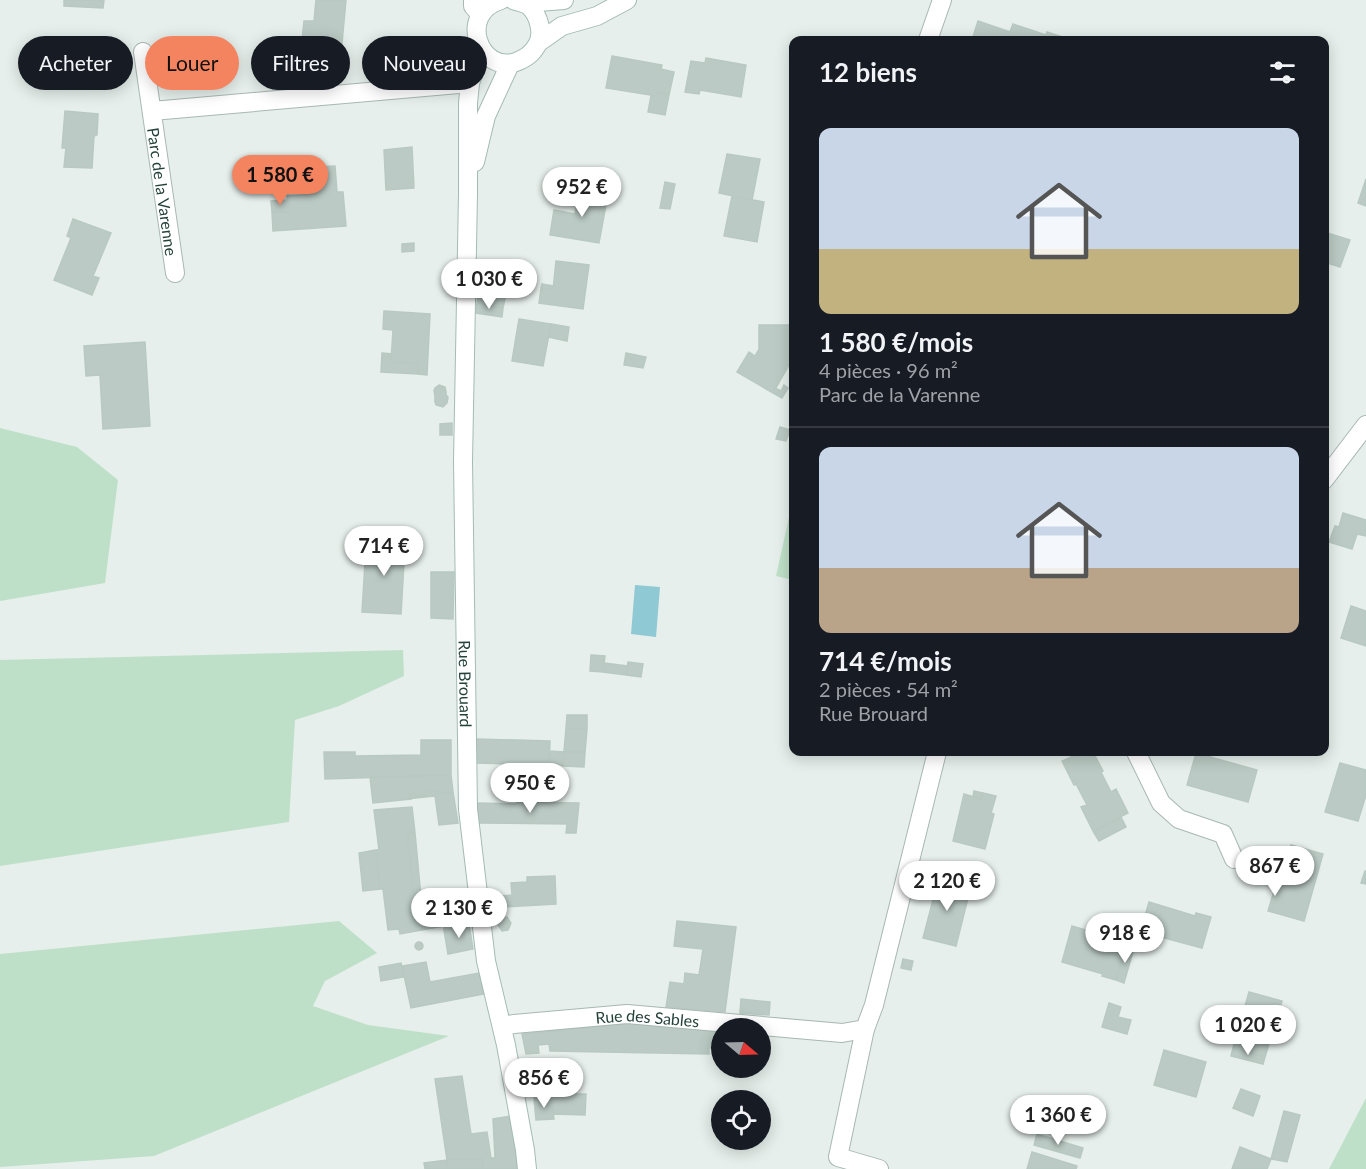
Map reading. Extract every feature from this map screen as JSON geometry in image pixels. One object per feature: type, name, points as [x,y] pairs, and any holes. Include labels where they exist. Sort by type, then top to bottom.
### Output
[{"type":"street","points":[[477,36],[477,7],[501,0]]},
{"type":"street","points":[[521,3],[564,0]]},
{"type":"street","points":[[487,54],[494,60],[510,64],[528,58],[539,42],[562,26],[597,16],[627,0]]},
{"type":"street","points":[[929,36],[942,0]]},
{"type":"street","points":[[521,3],[540,22],[539,42]]},
{"type":"street","name":"Parc de la Varenne","points":[[143,52],[175,273]]},
{"type":"street","name":"Rue Brouard","points":[[468,193],[486,116],[510,64]]},
{"type":"street","name":"Parc de la Varenne","points":[[152,111],[382,90]]},
{"type":"street","name":"Rue Brouard","points":[[469,90],[463,462],[468,809],[486,961],[502,1026],[527,1169]]},
{"type":"street","points":[[1329,473],[1366,424]]},
{"type":"street","points":[[879,1169],[838,1157],[865,1029],[874,1005],[936,756]]},
{"type":"street","points":[[1138,756],[1161,803],[1179,819],[1223,834],[1234,859]]},
{"type":"street","name":"Rue des Sables","points":[[502,1026],[627,1014],[842,1033],[865,1029]]},
{"type":"green space","points":[[0,428],[77,447],[118,480],[105,583],[0,601]]},
{"type":"green space","points":[[789,518],[789,579],[776,576]]},
{"type":"green space","points":[[403,650],[404,676],[339,706],[295,720],[289,822],[0,866],[0,660]]},
{"type":"green space","points":[[339,921],[377,953],[325,981],[313,1006],[368,1025],[449,1036],[154,1156],[0,1167],[0,954]]},
{"type":"green space","points":[[1366,1098],[1366,1169],[1329,1169]]},
{"type":"water","points":[[635,585],[660,587],[656,637],[631,634]]},
{"type":"building","points":[[64,0],[104,0],[103,8],[64,6]]},
{"type":"building","points":[[316,0],[346,0],[343,36],[302,36],[304,21],[314,21]]},
{"type":"building","points":[[978,21],[1010,32],[1008,36],[973,36]]},
{"type":"building","points":[[1013,24],[1046,35],[1046,36],[1008,36]]},
{"type":"building","points":[[1047,32],[1059,36],[1046,36]]},
{"type":"building","points":[[612,56],[662,65],[661,69],[674,72],[669,95],[657,92],[656,96],[606,88]]},
{"type":"building","points":[[706,58],[746,65],[741,97],[700,90],[699,94],[685,92],[691,61],[705,63]]},
{"type":"building","points":[[657,92],[669,95],[665,115],[648,112],[651,96],[656,96]]},
{"type":"building","points":[[65,111],[98,114],[92,168],[64,167],[66,148],[62,148]]},
{"type":"building","points":[[412,147],[414,188],[386,190],[384,150]]},
{"type":"building","points":[[727,154],[760,159],[752,200],[719,193]]},
{"type":"building","points":[[335,166],[337,192],[343,192],[346,226],[273,231],[272,212],[289,212],[287,196],[318,194],[316,167]]},
{"type":"building","points":[[316,167],[318,194],[310,194],[309,168]]},
{"type":"building","points":[[1366,179],[1366,206],[1358,203]]},
{"type":"building","points":[[665,182],[675,184],[670,209],[660,208]]},
{"type":"building","points":[[579,189],[608,194],[599,243],[550,235],[554,210],[575,214]]},
{"type":"building","points":[[732,196],[764,202],[757,242],[724,236]]},
{"type":"building","points":[[288,200],[289,212],[272,212],[271,201]]},
{"type":"building","points":[[73,219],[111,233],[93,276],[99,278],[92,295],[54,280],[71,238],[67,236]]},
{"type":"building","points":[[1329,234],[1350,240],[1340,267],[1329,264]]},
{"type":"building","points":[[414,243],[414,251],[402,252],[402,244]]},
{"type":"building","points":[[556,261],[589,265],[583,309],[539,303],[541,288],[553,290]]},
{"type":"building","points":[[542,284],[553,286],[553,290],[541,288]]},
{"type":"building","points":[[479,290],[506,294],[503,308],[477,303]]},
{"type":"building","points":[[477,303],[503,308],[502,317],[476,313]]},
{"type":"building","points":[[384,311],[430,314],[427,375],[418,374],[419,364],[391,362],[393,330],[383,329]]},
{"type":"building","points":[[519,319],[551,324],[543,366],[512,361]]},
{"type":"building","points":[[551,324],[569,327],[567,341],[548,337]]},
{"type":"building","points":[[759,325],[789,325],[789,365],[773,393],[737,372],[749,352],[755,356],[759,349]]},
{"type":"building","points":[[145,342],[150,426],[103,429],[100,375],[86,376],[84,346]]},
{"type":"building","points":[[382,353],[392,354],[391,362],[419,364],[418,374],[381,372]]},
{"type":"building","points":[[626,353],[646,357],[643,368],[624,365]]},
{"type":"building","points":[[439,385],[445,387],[448,397],[443,407],[436,405],[435,402],[434,391]]},
{"type":"building","points":[[784,385],[788,388],[782,398],[773,393],[775,388],[781,391]]},
{"type":"building","points":[[452,423],[452,435],[440,435],[440,424]]},
{"type":"building","points":[[780,427],[789,430],[786,441],[776,439]]},
{"type":"building","points":[[1343,513],[1366,520],[1366,536],[1357,534],[1352,549],[1329,542],[1335,526],[1339,527]]},
{"type":"building","points":[[372,538],[399,540],[405,546],[401,614],[362,612],[366,546]]},
{"type":"building","points":[[431,572],[454,572],[453,619],[431,618]]},
{"type":"building","points":[[1351,606],[1366,611],[1366,646],[1341,638]]},
{"type":"building","points":[[591,655],[605,656],[603,672],[590,671]]},
{"type":"building","points":[[628,662],[643,664],[641,677],[626,675]]},
{"type":"building","points":[[604,663],[627,666],[626,675],[603,672]]},
{"type":"building","points":[[567,715],[587,715],[587,729],[566,728]]},
{"type":"building","points":[[566,728],[587,729],[585,752],[564,752]]},
{"type":"building","points":[[476,739],[550,741],[549,765],[476,763]]},
{"type":"building","points":[[421,740],[451,740],[451,775],[325,779],[324,752],[355,752],[355,756],[421,755]]},
{"type":"building","points":[[550,751],[564,752],[563,766],[549,765]]},
{"type":"building","points":[[564,752],[585,752],[584,767],[563,766]]},
{"type":"building","points":[[1073,756],[1095,756],[1111,792],[1116,789],[1128,813],[1093,831],[1081,807],[1087,805],[1062,761]]},
{"type":"building","points":[[1195,756],[1207,756],[1257,770],[1248,802],[1187,785]]},
{"type":"building","points":[[1340,763],[1366,770],[1366,795],[1358,821],[1325,812]]},
{"type":"building","points":[[451,775],[453,792],[437,794],[436,791],[427,792],[427,795],[417,796],[410,794],[411,799],[373,803],[370,777]]},
{"type":"building","points":[[436,791],[437,794],[453,792],[458,823],[439,825],[435,796],[411,798],[410,794],[417,796]]},
{"type":"building","points":[[974,791],[983,793],[981,799],[973,797]]},
{"type":"building","points":[[983,793],[996,796],[985,849],[953,841],[964,794],[981,799]]},
{"type":"building","points":[[517,802],[579,803],[576,833],[566,833],[567,824],[479,823],[476,803],[516,804]]},
{"type":"building","points":[[412,807],[415,833],[407,834],[414,898],[466,893],[469,924],[444,930],[444,926],[400,934],[399,929],[388,930],[383,889],[380,889],[376,850],[379,850],[374,810]]},
{"type":"building","points":[[1121,817],[1126,827],[1099,841],[1093,831]]},
{"type":"building","points":[[415,833],[421,897],[414,898],[407,834]]},
{"type":"building","points":[[1291,845],[1323,854],[1304,921],[1272,912],[1281,882],[1277,881],[1282,863],[1285,865]]},
{"type":"building","points":[[376,850],[380,889],[363,891],[359,853]]},
{"type":"building","points":[[1366,871],[1366,884],[1361,883]]},
{"type":"building","points":[[555,876],[556,904],[489,908],[487,897],[512,895],[511,883],[527,882],[527,877]]},
{"type":"building","points":[[939,877],[971,886],[956,946],[923,938]]},
{"type":"building","points":[[1277,881],[1281,882],[1272,912],[1268,911]]},
{"type":"building","points":[[1149,902],[1195,916],[1196,913],[1211,917],[1202,948],[1161,937],[1160,942],[1139,937]]},
{"type":"building","points":[[507,917],[511,923],[508,930],[502,931],[498,925],[501,918]]},
{"type":"building","points":[[677,921],[736,927],[725,1012],[666,1007],[670,982],[684,984],[685,973],[699,975],[703,949],[674,946]]},
{"type":"building","points":[[469,924],[473,949],[448,954],[444,930]]},
{"type":"building","points":[[1072,926],[1113,938],[1112,942],[1126,945],[1116,980],[1062,962]]},
{"type":"building","points":[[419,942],[423,946],[419,950],[415,946]]},
{"type":"building","points":[[1126,945],[1134,948],[1124,983],[1116,980]]},
{"type":"building","points":[[903,959],[913,961],[911,970],[901,968]]},
{"type":"building","points":[[426,962],[430,982],[479,973],[484,994],[411,1008],[402,966]]},
{"type":"building","points":[[401,963],[404,977],[381,981],[379,967]]},
{"type":"building","points":[[1249,992],[1282,1001],[1265,1057],[1233,1048]]},
{"type":"building","points":[[741,999],[770,1002],[769,1015],[740,1013]]},
{"type":"building","points":[[1109,1003],[1121,1007],[1118,1017],[1131,1020],[1127,1034],[1102,1027]]},
{"type":"building","points":[[634,1023],[711,1028],[711,1048],[709,1048],[709,1054],[550,1051],[549,1044],[538,1045],[539,1053],[526,1054],[522,1034]]},
{"type":"building","points":[[1233,1048],[1265,1057],[1263,1064],[1231,1056]]},
{"type":"building","points":[[1164,1050],[1206,1062],[1196,1097],[1154,1085]]},
{"type":"building","points":[[462,1076],[471,1134],[487,1132],[491,1158],[495,1158],[493,1119],[512,1116],[519,1169],[483,1169],[482,1159],[447,1160],[435,1079]]},
{"type":"building","points":[[1241,1089],[1260,1096],[1253,1116],[1233,1108]]},
{"type":"building","points":[[559,1090],[570,1090],[570,1094],[586,1094],[585,1115],[554,1114],[550,1093],[559,1093]]},
{"type":"building","points":[[534,1098],[551,1098],[554,1119],[536,1120]]},
{"type":"building","points":[[1284,1111],[1300,1115],[1287,1162],[1271,1159]]},
{"type":"building","points":[[1037,1134],[1083,1148],[1080,1158],[1034,1145]]},
{"type":"building","points":[[1240,1147],[1271,1159],[1267,1169],[1232,1169]]},
{"type":"building","points":[[1032,1152],[1077,1166],[1076,1169],[1027,1169]]},
{"type":"building","points":[[482,1159],[483,1169],[448,1169],[447,1160]]},
{"type":"building","points":[[447,1160],[448,1169],[425,1169],[424,1163]]}]
